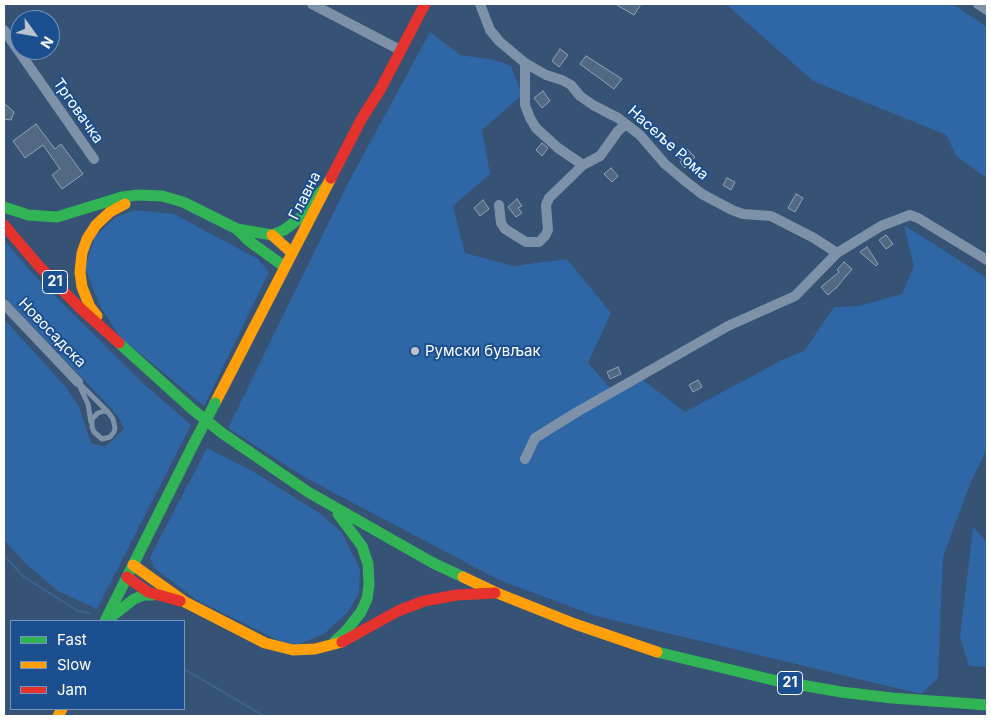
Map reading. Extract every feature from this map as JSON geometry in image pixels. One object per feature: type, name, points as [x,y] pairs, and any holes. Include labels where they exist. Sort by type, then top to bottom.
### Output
[{"type":"main road","name":"Главна","points":[[106,620],[192,447],[292,253],[362,118],[425,4]]},
{"type":"main road","points":[[272,235],[297,222],[314,199],[327,186]]},
{"type":"main road","points":[[110,337],[85,296],[80,272],[82,253],[90,232],[104,216],[117,208],[148,195]]},
{"type":"main road","points":[[4,206],[28,215],[57,217],[122,197],[162,196],[183,202],[237,229],[272,235],[292,253]]},
{"type":"main road","name":"21","points":[[4,225],[60,287],[110,337],[192,410],[308,492],[433,563],[498,593],[575,624],[650,650],[706,665],[804,686],[892,698],[987,705]]},
{"type":"main road","points":[[237,229],[249,241],[285,267]]},
{"type":"main road","points":[[329,645],[346,631],[361,612],[367,599],[369,585],[368,564],[362,546],[341,519],[336,509]]},
{"type":"main road","points":[[133,564],[185,602],[251,636],[277,647],[293,650],[308,650],[350,640],[398,611],[416,603],[457,595],[498,593]]},
{"type":"main road","points":[[127,577],[153,595]]},
{"type":"main road","points":[[107,620],[134,599],[144,595],[153,595],[185,602]]},
{"type":"street","points":[[312,4],[400,50]]},
{"type":"street","name":"Насеље Рома","points":[[480,4],[490,30],[499,41],[524,63],[546,75],[571,85],[580,96],[618,118],[640,135],[665,164],[702,194],[743,214],[771,216],[814,238],[837,253]]},
{"type":"street","points":[[978,4],[987,10]]},
{"type":"street","name":"Трговачка","points":[[4,30],[94,159]]},
{"type":"street","points":[[524,63],[525,105],[530,118],[536,128],[558,148],[583,165]]},
{"type":"street","points":[[499,205],[501,223],[505,230],[526,242],[539,242],[546,236],[548,230],[546,205],[549,198],[583,165],[600,156],[618,131],[626,124]]},
{"type":"street","points":[[525,459],[534,438],[728,326],[795,296],[824,264],[837,253],[881,226],[910,215],[987,260]]},
{"type":"street","name":"Новосадска","points":[[4,304],[78,382]]},
{"type":"lane","name":"Новосадска","points":[[78,382],[108,412]]},
{"type":"lane","name":"Новосадска","points":[[78,382],[86,398],[92,424]]},
{"type":"lane","points":[[108,412],[113,419],[115,428],[110,437],[102,439],[94,432],[92,419],[98,413],[108,412]]},
{"type":"shaded area","points":[[726,4],[953,4],[987,27],[987,178],[957,157],[946,135],[813,81]]},
{"type":"shaded area","points":[[430,32],[460,55],[495,60],[511,66],[522,95],[482,130],[490,174],[453,206],[465,253],[513,266],[567,259],[611,313],[588,363],[611,389],[640,378],[685,412],[784,359],[804,351],[834,307],[858,306],[902,294],[914,266],[904,225],[987,278],[987,449],[970,484],[943,557],[938,678],[921,694],[596,616],[499,580],[306,478],[228,428],[347,185]]},
{"type":"shaded area","points":[[135,210],[174,214],[258,259],[269,272],[204,406],[120,337],[100,306],[85,268],[95,236],[116,217]]},
{"type":"shaded area","points":[[4,240],[31,272],[144,384],[191,425],[97,609],[58,591],[26,564],[4,540],[4,319],[66,387],[79,407],[91,443],[105,447],[124,429],[119,418],[107,404],[4,296]]},
{"type":"shaded area","points":[[207,448],[254,472],[321,514],[342,533],[360,569],[359,593],[348,612],[324,634],[297,645],[275,639],[197,600],[154,568],[150,557]]},
{"type":"shaded area","points":[[973,527],[987,542],[987,667],[969,666],[960,637]]},
{"type":"building","points":[[615,4],[641,4],[634,15]]},
{"type":"building","points":[[560,49],[568,55],[559,67],[552,61]]},
{"type":"building","points":[[586,56],[622,79],[614,89],[580,64]]},
{"type":"building","points":[[543,91],[550,101],[542,108],[534,98]]},
{"type":"building","points":[[4,103],[14,112],[11,120],[4,119]]},
{"type":"building","points":[[36,124],[55,149],[61,144],[83,174],[62,189],[52,175],[60,169],[43,145],[25,158],[13,141]]},
{"type":"building","points":[[542,143],[548,148],[542,156],[536,150]]},
{"type":"building","points":[[687,149],[695,157],[685,168],[680,162],[682,160],[679,157]]},
{"type":"building","points":[[611,168],[618,176],[612,182],[604,174]]},
{"type":"building","points":[[727,178],[735,182],[731,190],[723,185]]},
{"type":"building","points":[[796,194],[803,198],[795,212],[788,208]]},
{"type":"building","points":[[517,199],[522,206],[518,208],[522,213],[516,217],[508,207]]},
{"type":"building","points":[[483,200],[489,209],[480,216],[474,208]]},
{"type":"building","points":[[886,235],[893,244],[886,249],[879,240]]},
{"type":"building","points":[[867,247],[878,264],[876,266],[860,252]]},
{"type":"building","points":[[844,262],[852,269],[828,295],[821,287],[839,272],[837,270]]},
{"type":"building","points":[[618,367],[621,374],[610,379],[607,372]]},
{"type":"building","points":[[698,380],[702,387],[693,392],[689,385]]},
{"type":"waterway","points":[[4,556],[24,577],[78,611],[89,613]]},
{"type":"waterway","points":[[185,670],[264,716]]},
{"type":"traffic: fast","points":[[237,229],[272,235],[284,230],[304,215],[314,199],[327,186]]},
{"type":"traffic: fast","points":[[4,207],[28,215],[57,217],[122,197],[138,195],[162,196],[183,202],[237,229],[249,241],[285,267]]},
{"type":"traffic: fast","points":[[119,343],[192,409],[222,433],[308,492],[433,563],[463,577]]},
{"type":"traffic: fast","points":[[192,447],[215,403]]},
{"type":"traffic: fast","points":[[106,620],[192,447]]},
{"type":"traffic: fast","points":[[335,641],[346,631],[361,612],[367,599],[369,585],[368,564],[362,546],[338,514]]},
{"type":"traffic: fast","points":[[107,620],[134,599],[144,595],[153,595]]},
{"type":"traffic: fast","points":[[657,652],[773,680],[841,692],[987,705]]},
{"type":"traffic: slow","points":[[215,403],[331,178]]},
{"type":"traffic: slow","points":[[97,316],[90,307],[82,287],[80,272],[82,253],[87,239],[96,225],[110,212],[125,204]]},
{"type":"traffic: slow","points":[[272,235],[292,253]]},
{"type":"traffic: slow","points":[[133,565],[185,602],[265,643],[293,650],[315,649],[342,642]]},
{"type":"traffic: slow","points":[[463,577],[497,593],[575,624],[657,652]]},
{"type":"traffic: slow","points":[[58,716],[61,710]]},
{"type":"traffic: jam","points":[[331,178],[425,4]]},
{"type":"traffic: jam","points":[[4,225],[39,266],[80,308],[119,343]]},
{"type":"traffic: jam","points":[[127,577],[148,592],[180,601]]},
{"type":"traffic: jam","points":[[342,642],[398,611],[424,601],[457,595],[495,593]]},
{"type":"place","name":"Румски бувљак","points":[[415,351]]}]
